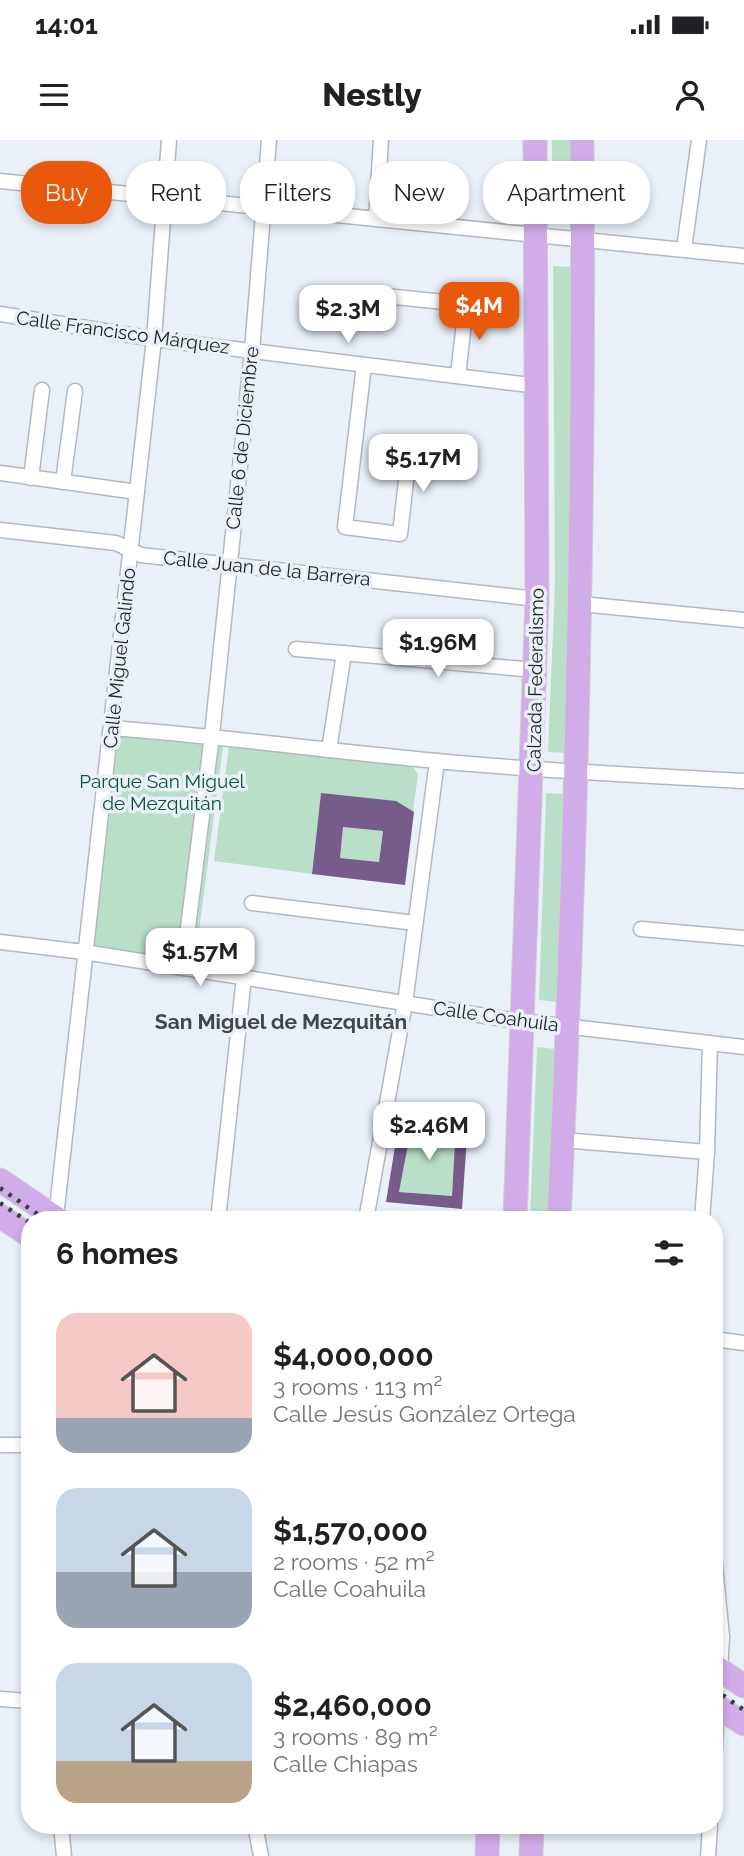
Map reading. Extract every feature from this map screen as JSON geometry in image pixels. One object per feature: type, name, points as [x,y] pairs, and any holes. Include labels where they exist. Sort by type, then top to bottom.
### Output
[{"type":"main road","name":"Calzada Federalismo","points":[[514,1211],[533,770],[537,599],[535,140]]},
{"type":"main road","points":[[559,1211],[581,604],[582,140]]},
{"type":"main road","points":[[0,1180],[46,1211]]},
{"type":"main road","points":[[0,1216],[21,1230]]},
{"type":"main road","points":[[723,1672],[744,1686]]},
{"type":"main road","points":[[723,1710],[744,1724]]},
{"type":"main road","points":[[487,1856],[488,1834]]},
{"type":"main road","points":[[531,1856],[532,1834]]},
{"type":"street","name":"Calle Miguel Galindo","points":[[168,161],[169,140]]},
{"type":"street","name":"Calle 6 de Diciembre","points":[[267,161],[268,140]]},
{"type":"street","points":[[380,161],[381,140]]},
{"type":"street","points":[[684,248],[699,140]]},
{"type":"street","points":[[0,181],[126,193]]},
{"type":"street","name":"Calle Miguel Galindo","points":[[59,1211],[154,339],[163,224]]},
{"type":"street","name":"Calle 6 de Diciembre","points":[[183,968],[212,735],[263,224]]},
{"type":"street","points":[[426,224],[744,256]]},
{"type":"street","points":[[375,295],[494,307]]},
{"type":"street","points":[[458,376],[466,304]]},
{"type":"street","name":"Calle Francisco Márquez","points":[[0,314],[154,339],[538,386]]},
{"type":"street","points":[[364,365],[345,527],[400,534],[410,444]]},
{"type":"street","points":[[31,478],[42,390]]},
{"type":"street","points":[[63,482],[75,391]]},
{"type":"street","points":[[0,473],[137,492]]},
{"type":"street","name":"Calle Juan de la Barrera","points":[[0,530],[116,543],[141,555],[537,599]]},
{"type":"street","points":[[581,604],[744,620]]},
{"type":"street","points":[[296,649],[535,670]]},
{"type":"street","points":[[329,750],[344,653]]},
{"type":"street","points":[[111,728],[212,735],[329,750],[533,770],[744,781]]},
{"type":"street","points":[[368,1211],[405,1003],[437,761]]},
{"type":"street","points":[[252,903],[415,923]]},
{"type":"street","points":[[642,929],[744,938]]},
{"type":"street","name":"Calle Coahuila","points":[[0,942],[85,952],[523,1021],[744,1048]]},
{"type":"street","points":[[219,1211],[244,977]]},
{"type":"street","points":[[703,1211],[710,1044]]},
{"type":"street","points":[[563,1140],[707,1152]]},
{"type":"street","points":[[723,1340],[744,1343]]},
{"type":"street","points":[[0,1445],[21,1445]]},
{"type":"street","points":[[0,1699],[21,1700]]},
{"type":"street","points":[[62,1834],[64,1856]]},
{"type":"street","points":[[257,1834],[261,1856]]},
{"type":"street","points":[[708,1856],[709,1834]]},
{"type":"green space","points":[[552,140],[571,140],[571,161],[552,161]]},
{"type":"green space","points":[[553,266],[571,267],[574,583],[567,753],[548,752],[555,582]]},
{"type":"green space","name":"Parque San Miguel de Mezquitán","points":[[114,730],[224,739],[195,962],[91,946]]},
{"type":"green space","points":[[229,746],[412,766],[418,774],[413,812],[321,793],[312,874],[214,861]]},
{"type":"green space","points":[[546,793],[564,794],[557,1002],[539,1000]]},
{"type":"green space","points":[[343,827],[383,831],[379,862],[340,858]]},
{"type":"green space","points":[[537,1047],[555,1049],[547,1211],[530,1211]]},
{"type":"green space","points":[[410,1134],[455,1141],[452,1196],[399,1192]]},
{"type":"building","points":[[321,793],[396,801],[414,812],[405,885],[312,874]],"holes":[[[343,827],[383,831],[379,862],[340,858]]]},
{"type":"building","points":[[401,1110],[468,1123],[462,1209],[386,1202]],"holes":[[[410,1134],[455,1141],[452,1196],[399,1192]]]},
{"type":"railway","points":[[0,1188],[33,1211]]},
{"type":"railway","points":[[0,1203],[21,1217]]},
{"type":"railway","points":[[723,1695],[744,1710]]},
{"type":"district","name":"San Miguel de Mezquitán","points":[[281,1022]]}]
